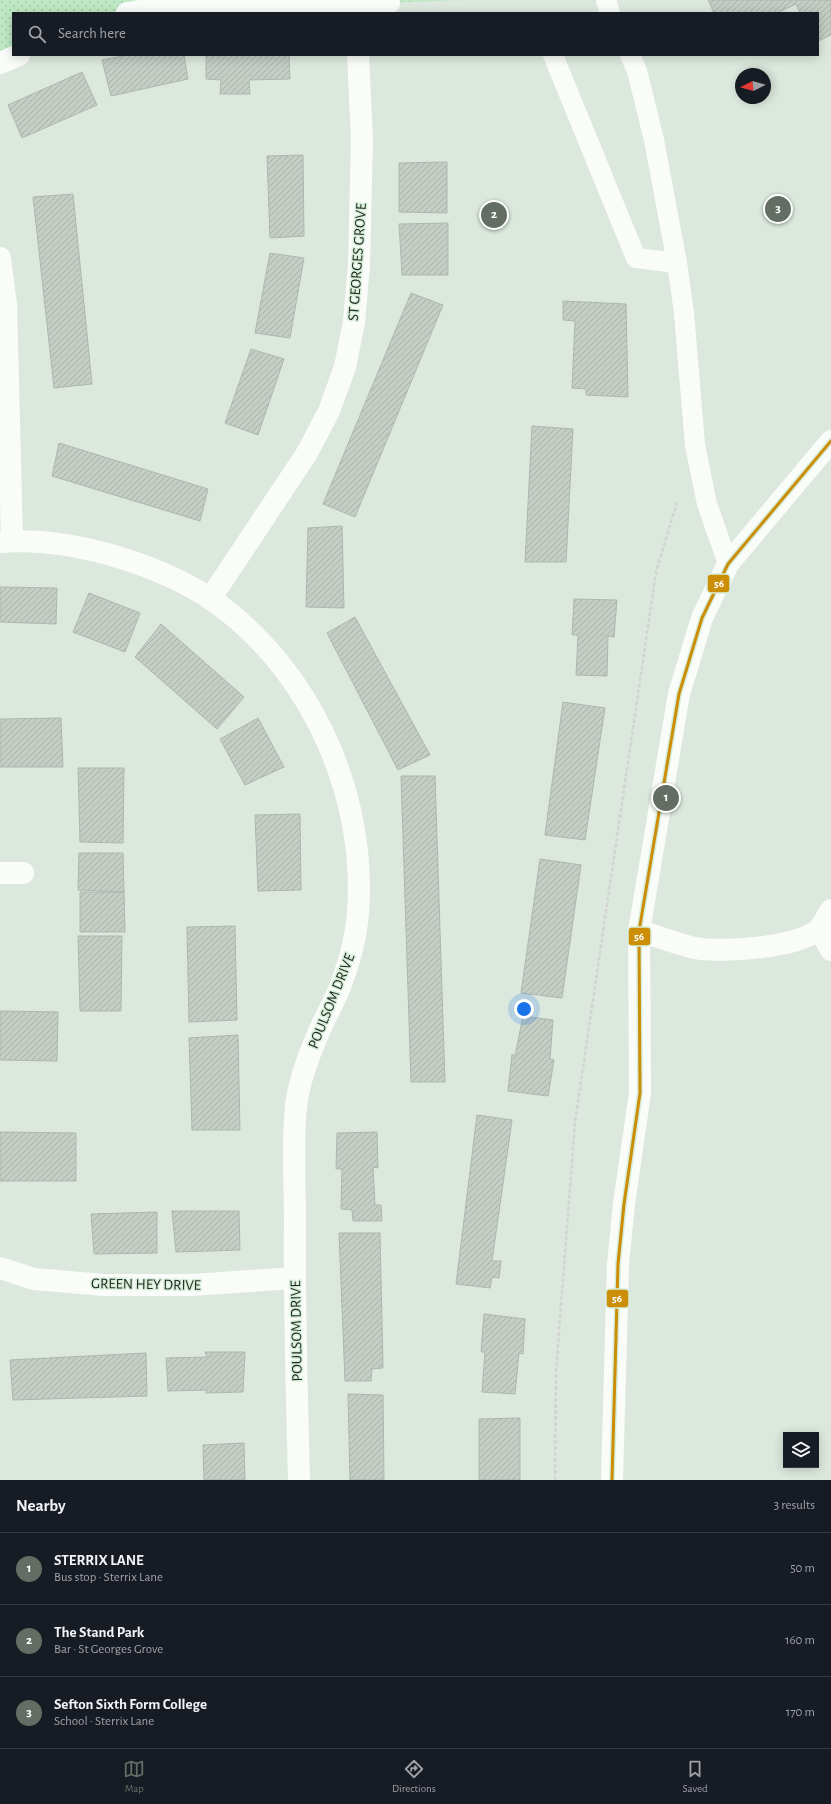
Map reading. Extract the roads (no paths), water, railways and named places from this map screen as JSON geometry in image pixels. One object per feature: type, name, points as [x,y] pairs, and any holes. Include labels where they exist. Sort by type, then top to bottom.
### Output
[{"type":"street","points":[[133,12],[176,5],[200,4],[355,8],[389,3]]},
{"type":"street","points":[[0,63],[17,56]]},
{"type":"street","name":"ST GEORGES GROVE","points":[[210,599],[307,453],[329,410],[345,367],[354,322],[360,265],[362,139],[358,56]]},
{"type":"street","points":[[0,258],[6,305],[6,541]]},
{"type":"street","points":[[612,1480],[618,1264],[624,1204],[640,1093],[640,931],[678,694],[702,618],[728,564],[831,441]]},
{"type":"street","name":"POULSOM DRIVE","points":[[6,541],[51,543],[104,553],[139,564],[210,599],[250,631],[281,663],[304,696],[324,734],[341,777],[355,832],[359,878],[358,915],[351,954],[338,992],[318,1033],[304,1070],[296,1106],[294,1278],[299,1480]]},
{"type":"street","points":[[0,872],[23,873]]},
{"type":"street","points":[[640,931],[696,948],[730,950],[770,946],[797,940],[819,929],[831,910]]},
{"type":"street","points":[[819,929],[831,950]]},
{"type":"street","name":"GREEN HEY DRIVE","points":[[0,1268],[34,1279],[104,1285],[192,1286],[294,1278]]},
{"type":"lane","points":[[606,0],[610,12]]},
{"type":"lane","points":[[553,56],[636,258],[677,263]]},
{"type":"lane","points":[[630,56],[637,71],[654,140],[677,263],[684,314],[695,445],[707,504],[728,564]]},
{"type":"place","name":"Sefton Sixth Form College","points":[[778,209]]},
{"type":"place","name":"The Stand Park","points":[[494,215]]},
{"type":"place","name":"STERRIX LANE","points":[[666,798]]}]
